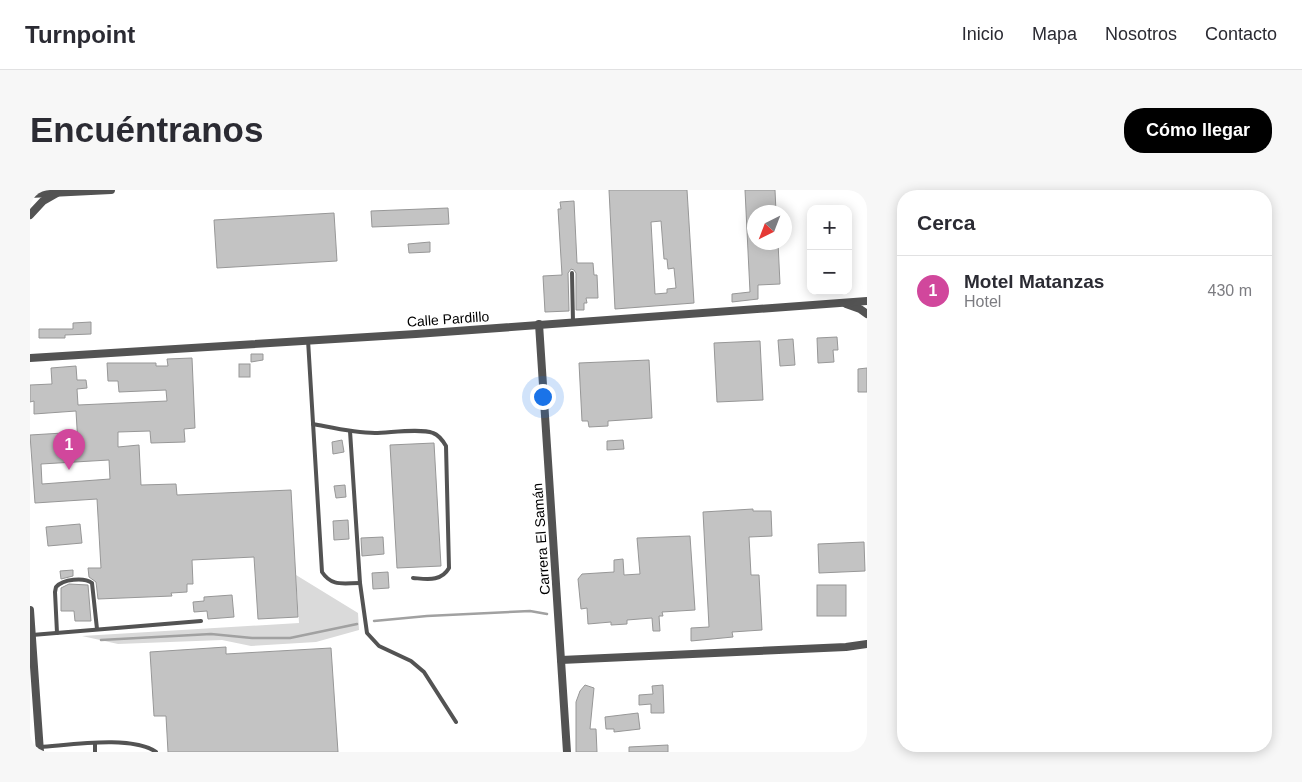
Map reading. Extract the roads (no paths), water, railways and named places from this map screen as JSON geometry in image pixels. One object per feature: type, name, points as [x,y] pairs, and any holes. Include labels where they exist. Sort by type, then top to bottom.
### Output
[{"type":"street","points":[[30,194],[111,190]]},
{"type":"street","points":[[30,216],[43,201],[58,192]]},
{"type":"street","name":"Calle Pardillo","points":[[30,358],[867,301]]},
{"type":"street","points":[[841,303],[860,309],[867,314]]},
{"type":"street","name":"Carrera El Samán","points":[[539,324],[567,752]]},
{"type":"street","points":[[30,610],[40,750]]},
{"type":"street","points":[[561,660],[846,647],[867,644]]},
{"type":"lane","points":[[572,273],[573,322]]},
{"type":"lane","points":[[308,340],[322,572],[333,583],[360,583]]},
{"type":"lane","points":[[314,424],[373,433],[423,432],[432,433],[441,438],[446,446],[449,568],[445,575],[438,578],[413,578]]},
{"type":"lane","points":[[350,431],[360,583],[367,633],[379,646],[411,661],[424,672],[456,722]]},
{"type":"lane","points":[[58,633],[55,592],[56,587],[63,581],[86,580],[92,583],[97,629]]},
{"type":"lane","points":[[32,635],[201,621]]},
{"type":"lane","points":[[40,750],[95,743],[134,744],[145,746],[156,752]]},
{"type":"lane","points":[[95,743],[95,752]]},
{"type":"waterway","points":[[374,621],[427,616],[530,611],[547,614]]},
{"type":"waterway","points":[[101,640],[211,634],[252,638],[290,638],[357,624]]},
{"type":"place","name":"Motel Matanzas","points":[[69,470]]}]
